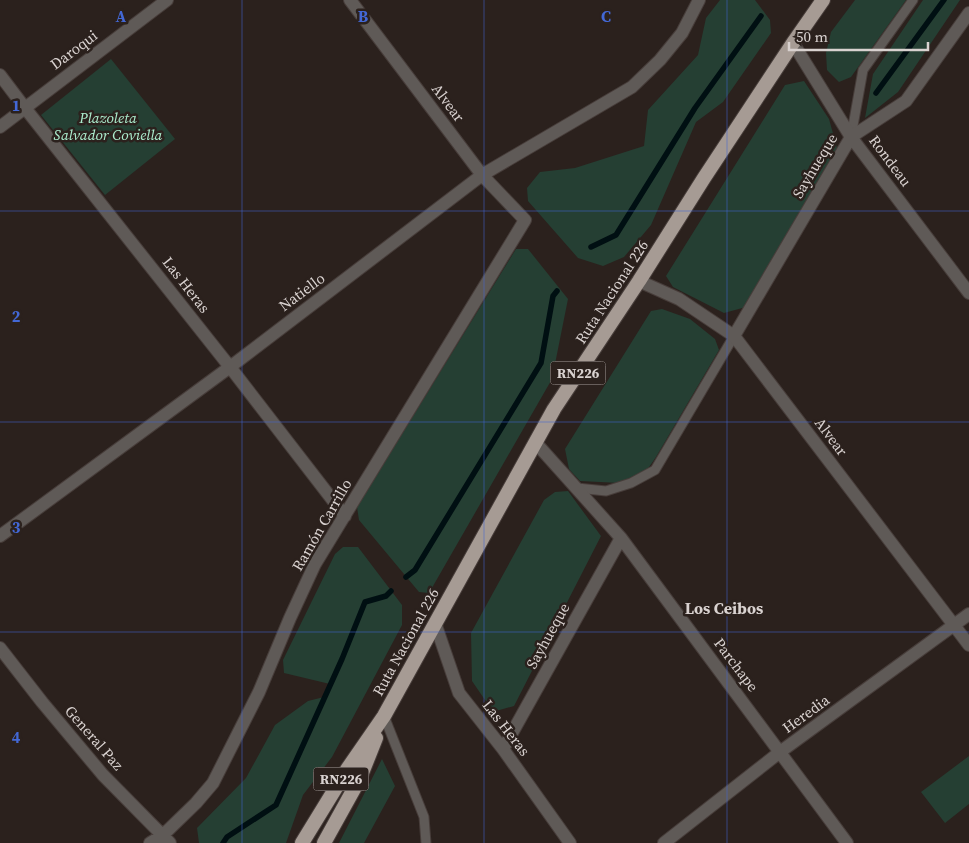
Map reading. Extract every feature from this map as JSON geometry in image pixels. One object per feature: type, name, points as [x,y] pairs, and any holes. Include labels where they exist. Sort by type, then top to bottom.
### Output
[{"type":"highway","name":"Ruta Nacional 226","points":[[302,843],[348,768],[384,716],[554,409],[639,281],[704,178],[823,0]]},
{"type":"highway","name":"Ruta Nacional 226","points":[[324,843],[360,778],[384,716]]},
{"type":"street","name":"Daroqui","points":[[0,127],[167,0]]},
{"type":"street","name":"Alvear","points":[[350,0],[482,175],[525,220]]},
{"type":"street","name":"Natiello","points":[[0,536],[230,367],[482,175],[632,87],[660,60],[682,33],[699,0]]},
{"type":"street","name":"Sayhueque","points":[[734,336],[851,137],[906,101],[969,13]]},
{"type":"street","name":"Rondeau","points":[[793,44],[851,137],[969,293]]},
{"type":"street","name":"Las Heras","points":[[0,75],[345,516]]},
{"type":"street","name":"Ramón Carrillo","points":[[150,843],[167,839],[213,783],[259,692],[290,618],[316,564],[525,220]]},
{"type":"street","name":"Alvear","points":[[639,281],[679,299],[734,336],[969,645]]},
{"type":"street","name":"Parchape","points":[[536,442],[621,538],[847,843]]},
{"type":"street","name":"Sayhueque","points":[[503,749],[621,538]]},
{"type":"street","name":"Heredia","points":[[664,843],[780,752],[969,614]]},
{"type":"street","name":"Las Heras","points":[[435,623],[459,693],[503,749],[570,843]]},
{"type":"street","name":"General Paz","points":[[0,648],[103,775],[167,839]]},
{"type":"lane","points":[[851,137],[863,70],[913,0]]},
{"type":"lane","points":[[577,488],[606,491],[631,483],[654,470],[734,336]]},
{"type":"lane","points":[[384,716],[424,818],[426,843]]},
{"type":"green space","points":[[720,0],[755,0],[770,20],[771,33],[723,102],[696,122],[651,225],[624,257],[603,266],[578,258],[528,201],[527,188],[540,172],[575,168],[644,146],[648,110],[698,55],[706,18]]},
{"type":"green space","points":[[855,0],[906,0],[851,77],[839,82],[827,70],[826,53],[831,32]]},
{"type":"green space","points":[[923,0],[960,0],[898,92],[865,118],[873,74]]},
{"type":"green space","name":"Plazoleta Salvador Coviella","points":[[111,59],[175,139],[105,195],[41,115]]},
{"type":"green space","points":[[804,81],[829,119],[837,148],[746,307],[724,313],[673,287],[666,276],[785,85]]},
{"type":"green space","points":[[516,249],[528,249],[568,299],[552,379],[429,593],[419,592],[359,520],[357,507]]},
{"type":"green space","points":[[662,309],[690,319],[715,339],[719,350],[647,470],[620,483],[580,481],[569,469],[565,449],[651,311]]},
{"type":"green space","points":[[568,491],[601,536],[514,706],[496,711],[485,700],[472,681],[471,633],[544,500],[555,492]]},
{"type":"green space","points":[[343,547],[358,547],[402,605],[402,625],[332,757],[303,795],[286,843],[199,843],[197,828],[246,778],[275,725],[308,701],[324,697],[330,684],[284,673],[283,660],[335,554]]},
{"type":"green space","points":[[969,756],[969,804],[945,823],[921,792]]},
{"type":"green space","points":[[382,759],[395,786],[364,843],[339,843]]},
{"type":"waterway","points":[[876,93],[944,0]]},
{"type":"waterway","points":[[591,247],[616,235],[695,108],[761,16]]},
{"type":"waterway","points":[[406,577],[415,570],[541,363],[553,296],[557,291]]},
{"type":"waterway","points":[[223,843],[227,837],[276,805],[342,659],[365,602],[386,596],[391,591]]},
{"type":"district","name":"Los Ceibos","points":[[724,608]]}]
